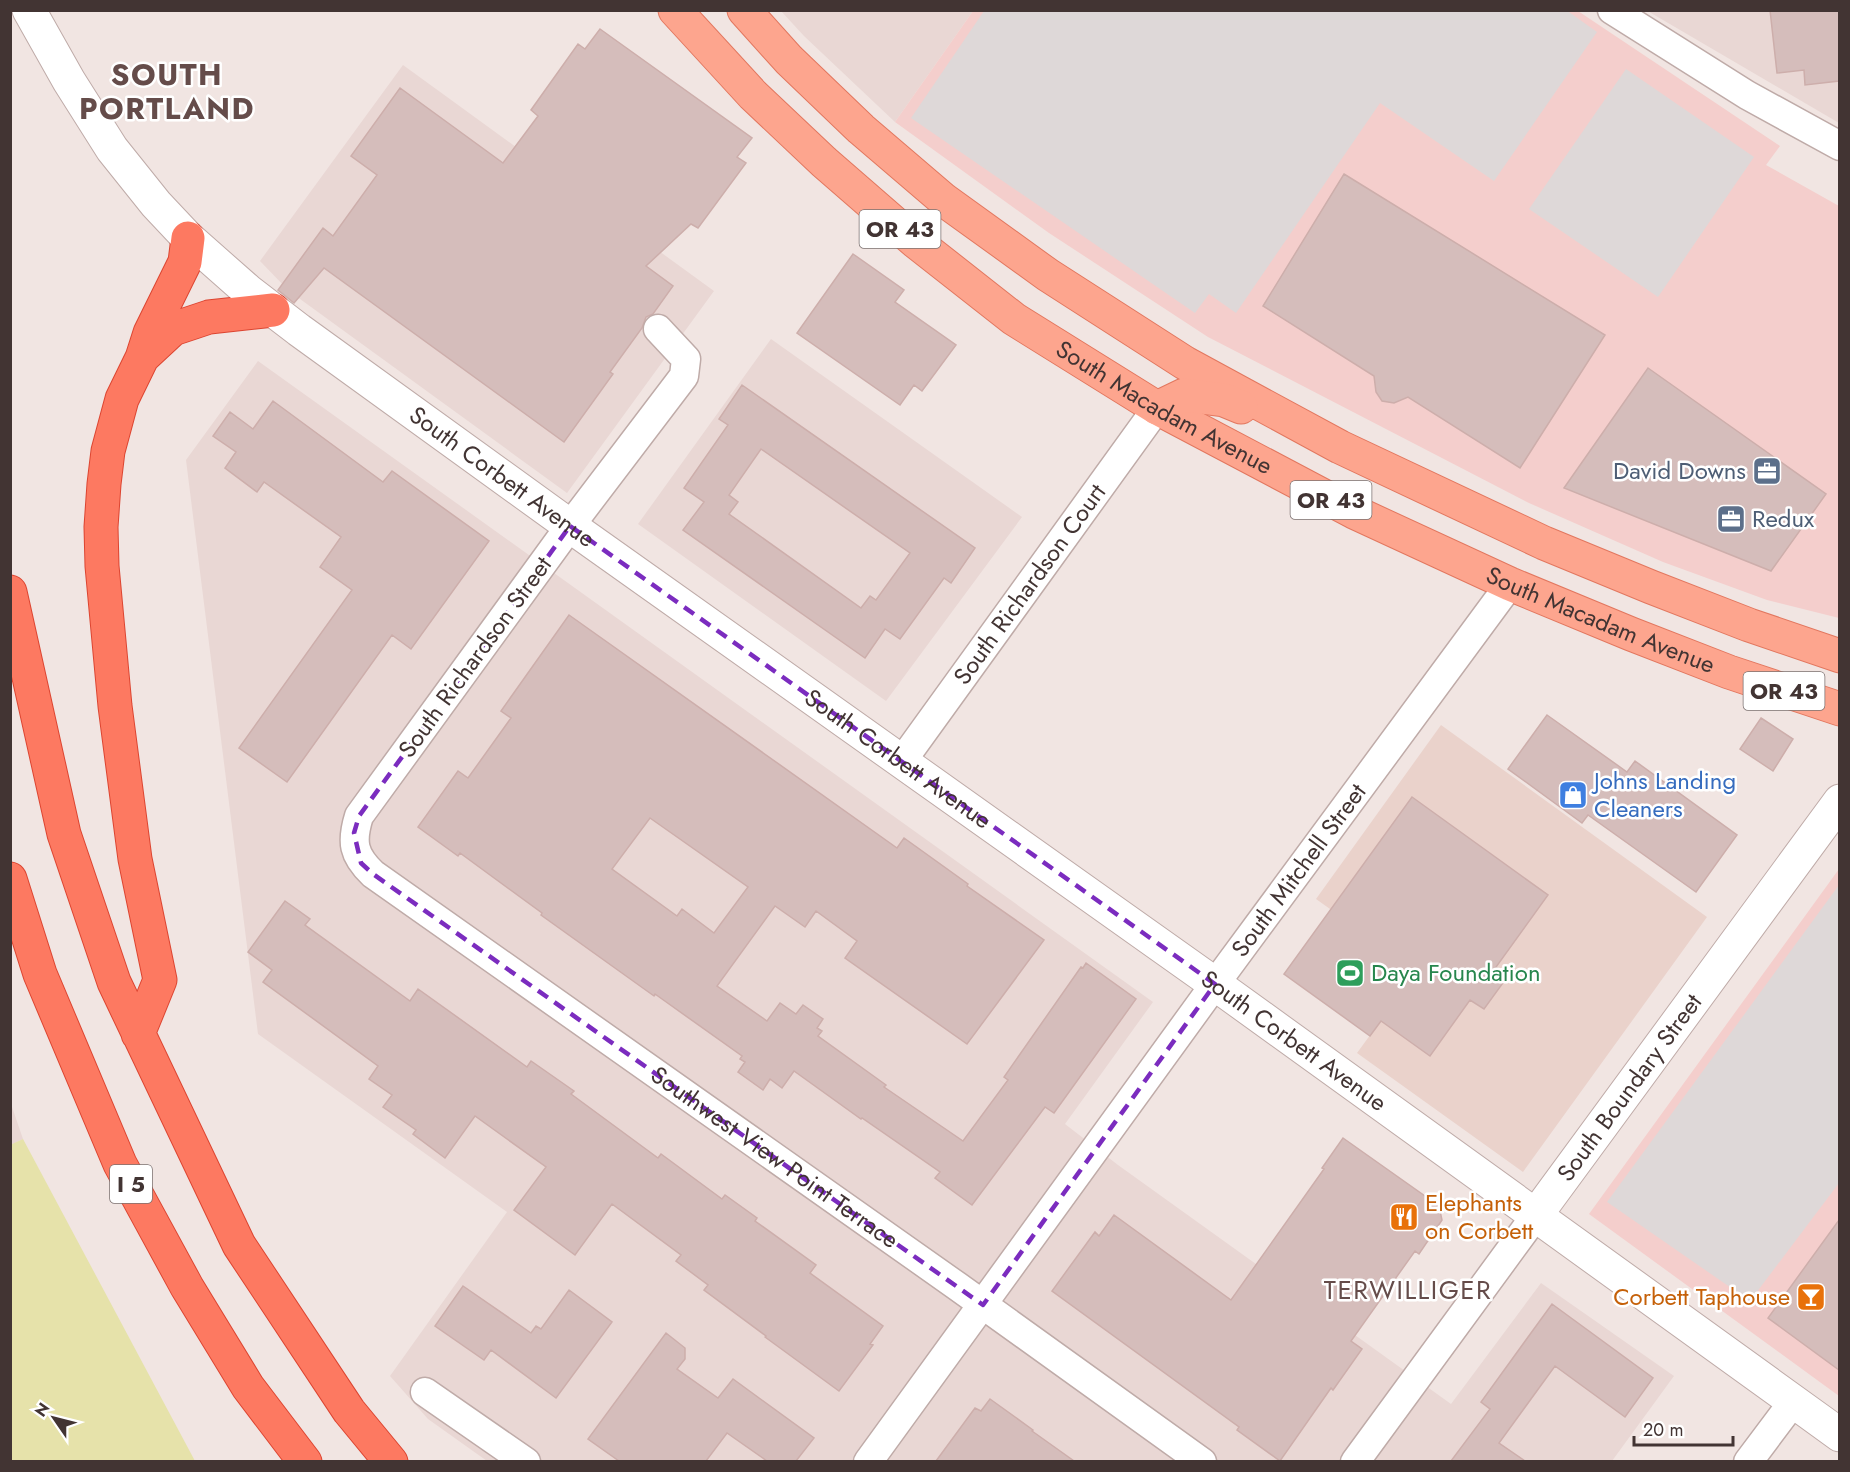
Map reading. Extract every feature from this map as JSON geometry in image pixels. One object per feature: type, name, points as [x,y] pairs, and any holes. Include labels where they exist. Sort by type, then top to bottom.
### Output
[{"type":"highway","points":[[138,1034],[160,980],[135,859],[115,706],[102,566],[101,527],[108,451],[122,399],[142,358],[150,333],[185,262],[188,238]]},
{"type":"highway","points":[[142,358],[173,329],[209,317],[273,310]]},
{"type":"highway","points":[[10,592],[64,834],[114,982],[239,1245],[349,1411],[391,1461]]},
{"type":"highway","name":"I 5","points":[[10,879],[40,974],[120,1164],[188,1287],[248,1387],[305,1461]]},
{"type":"main road","name":"South Macadam Avenue","points":[[675,10],[753,96],[916,242],[1014,319],[1157,408],[1354,512],[1510,584],[1718,668],[1839,709]]},
{"type":"main road","name":"South Macadam Avenue","points":[[744,10],[789,60],[853,121],[944,200],[1048,275],[1185,363],[1340,447],[1544,543],[1749,625],[1839,656]]},
{"type":"main road","points":[[1157,408],[1184,395],[1224,400],[1316,434]]},
{"type":"street","name":"South Corbett Avenue","points":[[29,10],[69,81],[112,149],[156,204],[188,238],[247,290],[570,526],[1215,984],[1839,1435]]},
{"type":"street","points":[[1612,10],[1747,95],[1839,146]]},
{"type":"street","name":"South Richardson Street","points":[[355,848],[354,833],[359,816],[570,526],[684,376],[687,359],[658,329]]},
{"type":"street","name":"South Richardson Court","points":[[902,761],[1157,408]]},
{"type":"street","name":"South Mitchell Street","points":[[868,1461],[1510,584]]},
{"type":"street","name":"South Boundary Street","points":[[1355,1461],[1839,801]]},
{"type":"street","name":"Southwest View Point Terrace","points":[[355,848],[361,863],[374,874],[1202,1461]]},
{"type":"street","points":[[424,1392],[526,1461]]},
{"type":"street","points":[[1748,1461],[1793,1402]]},
{"type":"highlighted area","points":[[570,526],[1215,984],[983,1305],[373,874],[361,863],[354,833],[359,816]]},
{"type":"shaded area","points":[[1566,10],[1597,32],[1494,181],[1380,103],[1236,313],[1209,294],[1195,313],[911,118],[984,11]]},
{"type":"shaded area","points":[[781,11],[973,11],[895,122],[804,36]]},
{"type":"shaded area","points":[[973,11],[1578,11],[1780,146],[1766,165],[1839,206],[1839,618],[1767,600],[1663,562],[1529,503],[1208,337],[1049,233],[895,122]]},
{"type":"shaded area","points":[[1648,11],[1839,11],[1839,123],[1651,13]]},
{"type":"shaded area","points":[[403,65],[714,291],[567,493],[289,291],[260,261]]},
{"type":"shaded area","points":[[1626,69],[1754,157],[1658,297],[1529,209]]},
{"type":"shaded area","points":[[771,339],[1022,517],[886,701],[638,524]]},
{"type":"shaded area","points":[[258,361],[1153,1002],[1065,1124],[1118,1165],[1451,1404],[1541,1283],[1674,1376],[1612,1461],[487,1461],[428,1419],[390,1376],[507,1212],[258,1034],[186,460]]},
{"type":"shaded area","points":[[1441,725],[1707,917],[1523,1172],[1357,1053],[1417,971],[1316,899]]},
{"type":"shaded area","points":[[1839,869],[1839,1396],[1589,1214]]},
{"type":"shaded area","points":[[1839,885],[1839,1183],[1750,1301],[1607,1202]]},
{"type":"shaded area","points":[[11,1104],[23,1139],[10,1145]]},
{"type":"shaded area","points":[[23,1139],[195,1461],[11,1461],[10,1145]]},
{"type":"building","points":[[1770,10],[1839,10],[1839,81],[1805,85],[1804,70],[1777,73]]},
{"type":"building","points":[[600,29],[752,138],[737,157],[746,163],[698,228],[691,224],[646,266],[673,286],[653,314],[646,317],[642,328],[610,372],[613,374],[564,442],[324,268],[294,303],[278,290],[323,228],[333,236],[377,175],[351,156],[400,88],[503,163],[538,116],[531,110],[578,44],[585,49]]},
{"type":"building","points":[[1344,174],[1605,335],[1520,468],[1408,397],[1394,403],[1382,401],[1376,392],[1374,376],[1263,306]]},
{"type":"building","points":[[853,254],[904,290],[895,302],[956,345],[922,391],[914,385],[900,405],[797,333]]},
{"type":"building","points":[[1648,368],[1826,494],[1771,571],[1564,488]]},
{"type":"building","points":[[742,385],[975,548],[951,583],[944,578],[900,639],[885,629],[865,658],[683,530],[704,502],[684,488],[728,425],[719,419]],"holes":[[[761,449],[910,553],[876,600],[870,596],[861,608],[729,514],[738,502],[729,495]]]},
{"type":"building","points":[[273,401],[383,482],[392,471],[489,541],[411,649],[392,635],[287,782],[239,748],[352,590],[320,567],[341,537],[264,482],[257,492],[225,468],[236,452],[213,436],[230,412],[253,429]]},
{"type":"building","points":[[569,615],[897,848],[904,838],[1044,940],[967,1044],[845,958],[857,941],[816,911],[805,927],[775,906],[717,986],[767,1021],[780,1003],[796,1014],[803,1005],[823,1019],[817,1028],[822,1031],[818,1036],[886,1085],[884,1087],[963,1141],[1008,1080],[1004,1077],[1081,967],[1083,968],[1086,963],[1136,999],[1054,1113],[1045,1107],[972,1205],[935,1178],[940,1172],[794,1071],[782,1088],[770,1079],[763,1090],[738,1072],[745,1062],[740,1059],[742,1056],[541,915],[542,913],[460,853],[458,856],[418,827],[458,771],[468,778],[511,718],[501,711]],"holes":[[[650,818],[748,887],[714,933],[682,909],[677,916],[612,869]]]},
{"type":"building","points":[[1547,715],[1627,772],[1635,761],[1737,835],[1696,892],[1588,815],[1582,823],[1508,769]]},
{"type":"building","points":[[1761,718],[1793,739],[1773,771],[1740,749]]},
{"type":"building","points":[[1412,797],[1548,895],[1496,967],[1508,976],[1484,1009],[1470,1000],[1430,1056],[1381,1021],[1370,1036],[1284,974]]},
{"type":"building","points":[[285,901],[310,919],[305,925],[410,1001],[418,989],[527,1067],[531,1061],[574,1091],[571,1094],[658,1158],[661,1154],[722,1199],[725,1195],[757,1218],[755,1221],[816,1265],[810,1273],[883,1326],[870,1344],[873,1345],[839,1391],[704,1290],[708,1285],[676,1261],[681,1255],[612,1204],[575,1255],[514,1210],[546,1167],[475,1116],[445,1158],[413,1134],[416,1130],[383,1107],[392,1095],[369,1079],[378,1066],[263,982],[272,970],[248,952]]},
{"type":"building","points":[[1343,1138],[1439,1206],[1442,1220],[1419,1254],[1415,1251],[1351,1341],[1362,1349],[1333,1390],[1331,1388],[1280,1461],[1237,1430],[1239,1427],[1052,1291],[1095,1232],[1099,1236],[1114,1215],[1231,1300],[1324,1169],[1322,1168]]},
{"type":"building","name":"Corbett Taphouse","points":[[1839,1220],[1839,1370],[1768,1318]]},
{"type":"building","points":[[463,1286],[531,1333],[536,1326],[541,1329],[569,1290],[612,1322],[556,1398],[491,1350],[484,1360],[435,1326]]},
{"type":"building","points":[[1552,1304],[1653,1378],[1625,1417],[1555,1366],[1499,1443],[1525,1461],[1451,1461],[1490,1409],[1481,1402]]},
{"type":"building","points":[[666,1333],[685,1348],[685,1359],[677,1369],[718,1398],[733,1379],[814,1438],[796,1461],[767,1461],[727,1433],[706,1461],[619,1461],[588,1439]]},
{"type":"building","points":[[990,1399],[1074,1461],[936,1461],[975,1408],[981,1411]]},
{"type":"place","name":"David Downs","points":[[1767,471]]},
{"type":"place","name":"Redux","points":[[1731,519]]},
{"type":"place","name":"Johns Landing Cleaners","points":[[1573,795]]},
{"type":"place","name":"Daya Foundation","points":[[1350,973]]},
{"type":"place","name":"Elephants on Corbett","points":[[1404,1217]]},
{"type":"place","name":"Corbett Taphouse","points":[[1811,1297]]},
{"type":"district","name":"SOUTH PORTLAND","points":[[167,92]]},
{"type":"district","name":"TERWILLIGER","points":[[1408,1290]]}]
